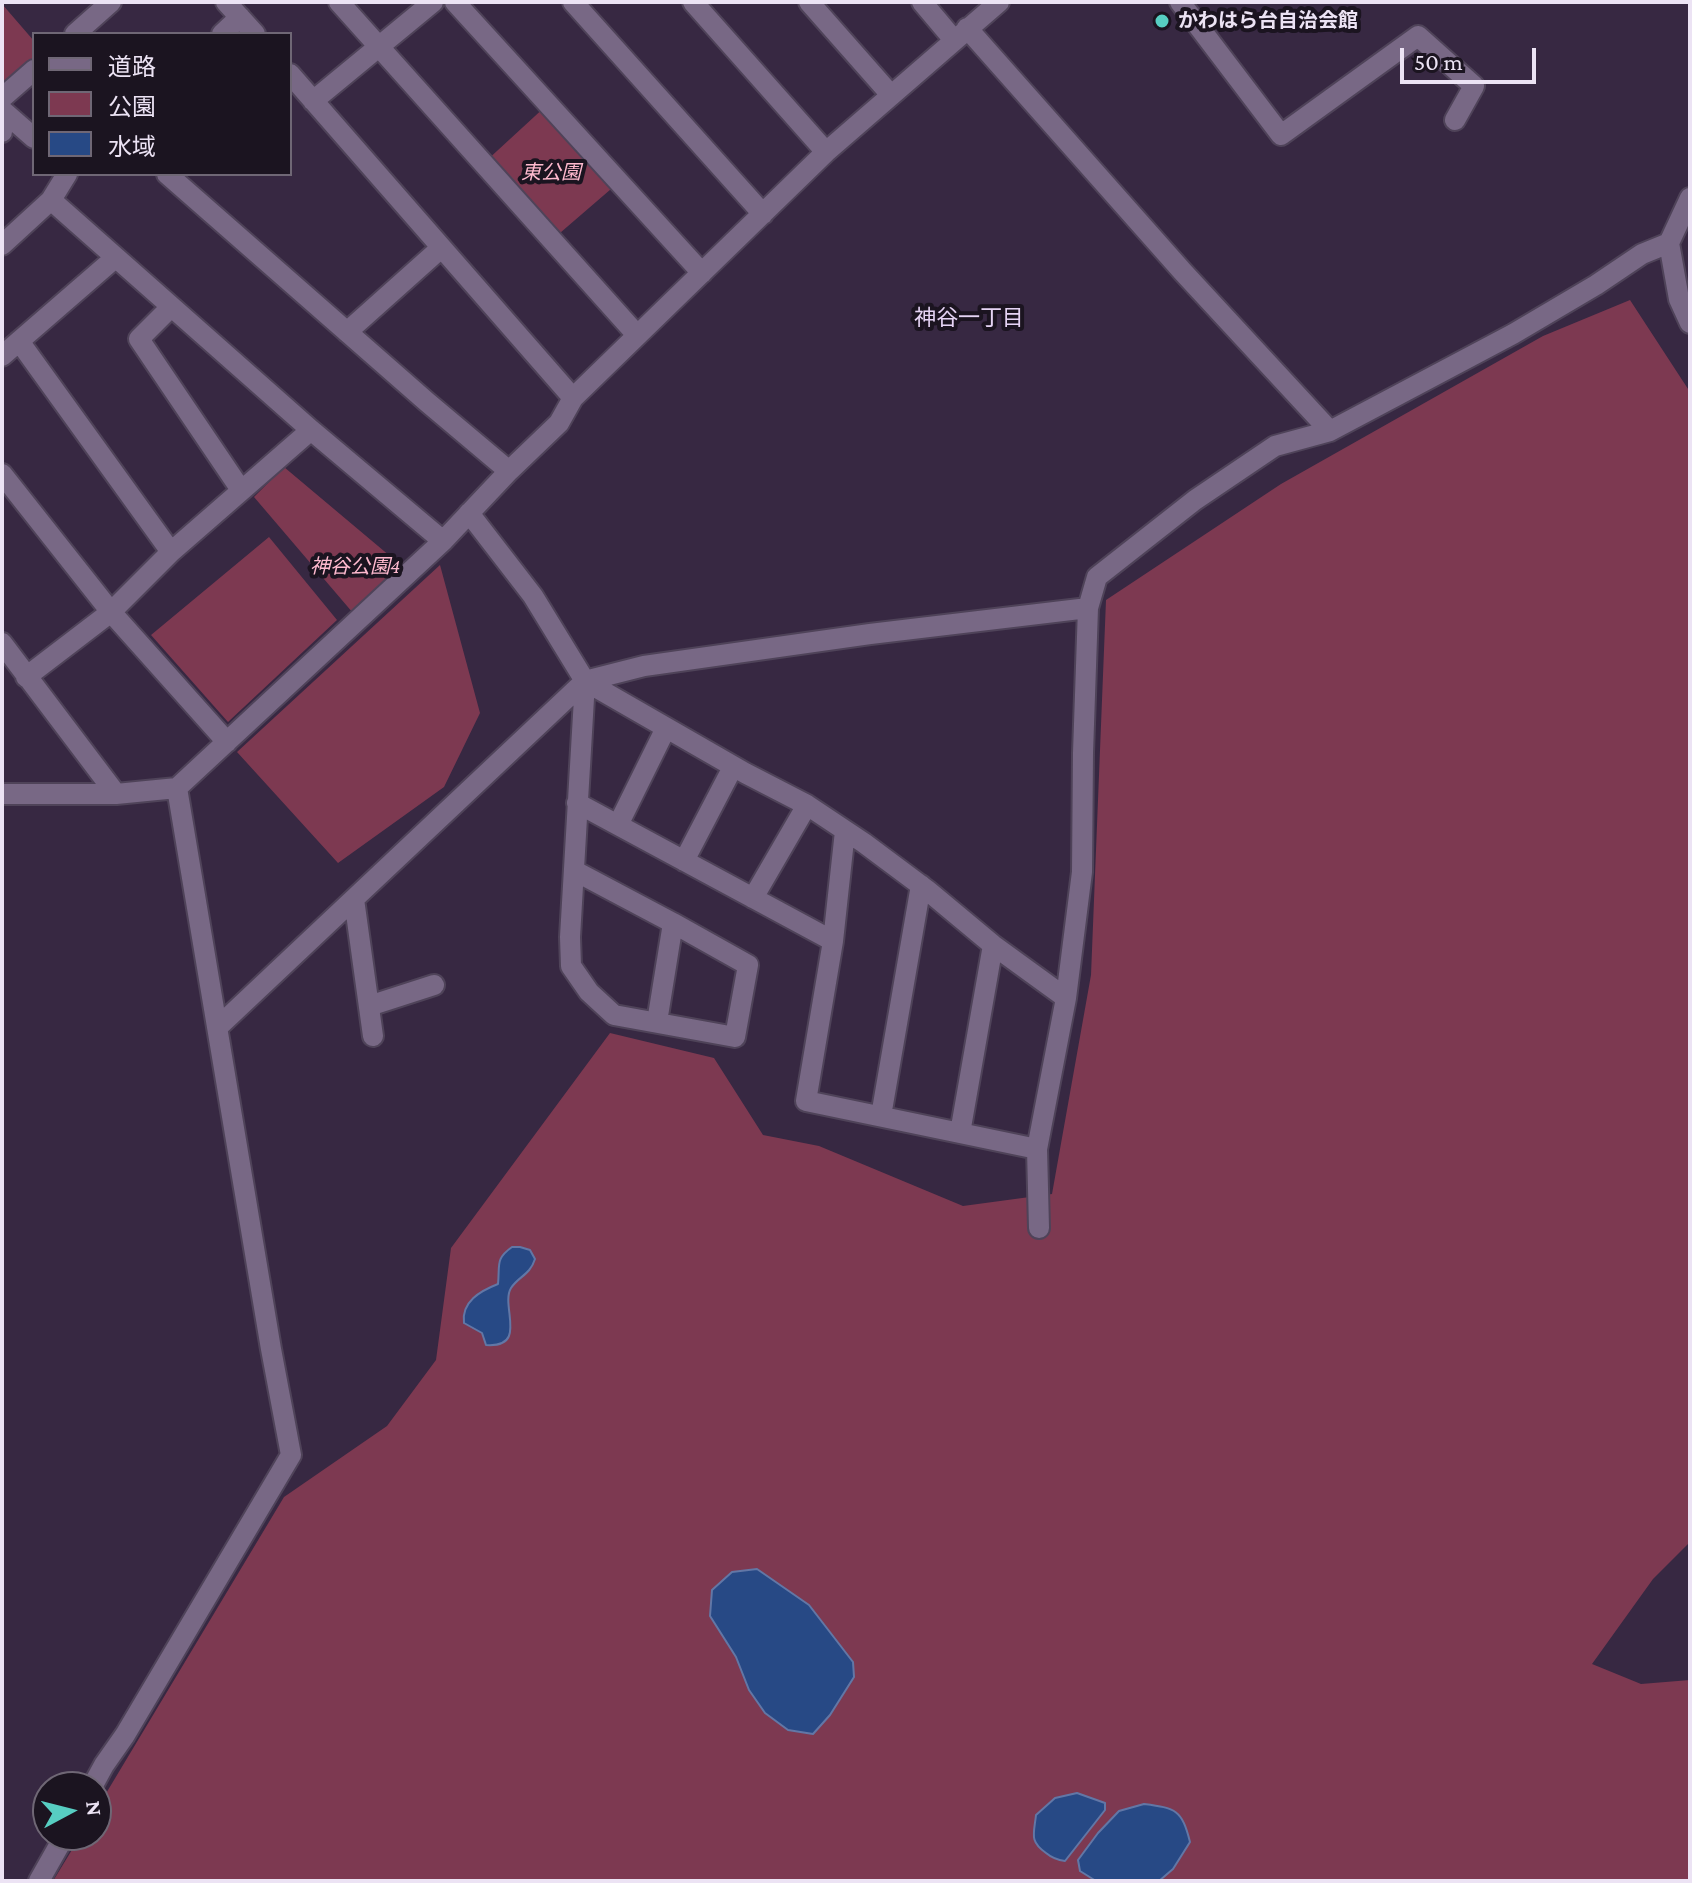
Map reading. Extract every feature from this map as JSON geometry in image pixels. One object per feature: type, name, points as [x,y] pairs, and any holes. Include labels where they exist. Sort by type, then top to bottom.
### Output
[{"type":"street","points":[[77,32],[111,2]]},
{"type":"street","points":[[339,2],[637,335]]},
{"type":"street","points":[[313,101],[433,2]]},
{"type":"street","points":[[455,2],[702,273]]},
{"type":"street","points":[[573,2],[763,214]]},
{"type":"street","points":[[693,2],[826,152]]},
{"type":"street","points":[[809,2],[891,95]]},
{"type":"street","points":[[922,2],[961,34],[1330,431]]},
{"type":"street","points":[[2,794],[116,794],[177,788],[443,541],[559,423],[573,398],[826,152],[999,2]]},
{"type":"street","points":[[1180,2],[1281,135],[1418,36],[1474,86],[1455,120]]},
{"type":"street","points":[[223,32],[233,10],[253,32]]},
{"type":"street","points":[[2,98],[32,72]]},
{"type":"street","points":[[292,76],[573,398]]},
{"type":"street","points":[[2,110],[32,136]]},
{"type":"street","points":[[2,245],[51,200],[66,176]]},
{"type":"street","points":[[169,176],[509,471]]},
{"type":"street","points":[[1690,198],[1669,243],[1679,299],[1690,323]]},
{"type":"street","points":[[51,200],[311,430],[443,541]]},
{"type":"street","points":[[1039,1228],[1037,1149],[1066,998],[1082,872],[1088,608],[1097,577],[1195,500],[1275,446],[1330,431],[1513,334],[1642,254],[1669,243]]},
{"type":"street","points":[[347,332],[441,248]]},
{"type":"street","points":[[2,356],[115,258]]},
{"type":"street","points":[[171,307],[139,339],[241,490]]},
{"type":"street","points":[[19,341],[171,552]]},
{"type":"street","points":[[26,677],[111,612],[171,552],[311,430]]},
{"type":"street","points":[[2,474],[111,612],[227,742]]},
{"type":"street","points":[[469,513],[533,596],[585,681],[733,767],[807,805],[921,885],[993,945],[1066,998]]},
{"type":"street","points":[[218,1027],[585,681],[644,666],[870,634],[1088,608]]},
{"type":"street","points":[[2,643],[116,794]]},
{"type":"street","points":[[575,871],[748,965],[735,1037],[614,1015],[589,992],[571,966],[570,937],[585,681]]},
{"type":"street","points":[[618,825],[666,728]]},
{"type":"street","points":[[684,861],[733,767]]},
{"type":"street","points":[[102,1771],[291,1455],[177,788]]},
{"type":"street","points":[[577,803],[833,941]]},
{"type":"street","points":[[753,898],[807,805]]},
{"type":"street","points":[[845,831],[833,941],[806,1101],[1037,1149]]},
{"type":"street","points":[[881,1116],[921,885]]},
{"type":"street","points":[[354,899],[373,1036]]},
{"type":"street","points":[[657,1022],[673,923]]},
{"type":"street","points":[[960,1133],[993,945]]},
{"type":"street","points":[[369,1006],[434,985]]},
{"type":"street","points":[[39,1881],[56,1851]]},
{"type":"green space","points":[[2,4],[32,39],[32,62],[2,89]]},
{"type":"green space","name":"東公園","points":[[547,105],[618,183],[553,239],[485,162]]},
{"type":"green space","points":[[1630,300],[1690,392],[1690,1542],[1653,1579],[1592,1664],[1641,1684],[1690,1680],[1690,1881],[53,1881],[71,1851],[112,1851],[112,1783],[284,1497],[387,1426],[436,1360],[451,1248],[610,1033],[714,1058],[763,1135],[819,1146],[963,1206],[1052,1194],[1091,975],[1106,600],[1281,484],[1543,336]]},
{"type":"green space","name":"神谷公園4","points":[[284,467],[403,567],[353,613],[254,497]]},
{"type":"green space","points":[[269,537],[337,620],[228,722],[151,635]]},
{"type":"green space","points":[[440,565],[480,713],[444,787],[338,863],[237,752]]},
{"type":"water","points":[[512,1247],[530,1250],[535,1259],[530,1269],[511,1288],[508,1305],[510,1333],[499,1344],[486,1345],[482,1333],[464,1323],[464,1316],[469,1303],[498,1284],[501,1259]]},
{"type":"water","points":[[757,1569],[809,1605],[853,1662],[854,1677],[830,1715],[813,1734],[788,1730],[765,1713],[749,1690],[736,1657],[710,1616],[712,1590],[732,1572]]},
{"type":"water","points":[[1077,1793],[1105,1803],[1105,1810],[1065,1861],[1050,1856],[1035,1841],[1036,1815],[1055,1798]]},
{"type":"water","points":[[1144,1804],[1171,1809],[1184,1823],[1190,1842],[1173,1869],[1159,1881],[1096,1881],[1080,1871],[1078,1860],[1119,1811]]},
{"type":"place","name":"かわはら台自治会館","points":[[1162,21]]},
{"type":"district","name":"神谷一丁目","points":[[969,318]]}]
